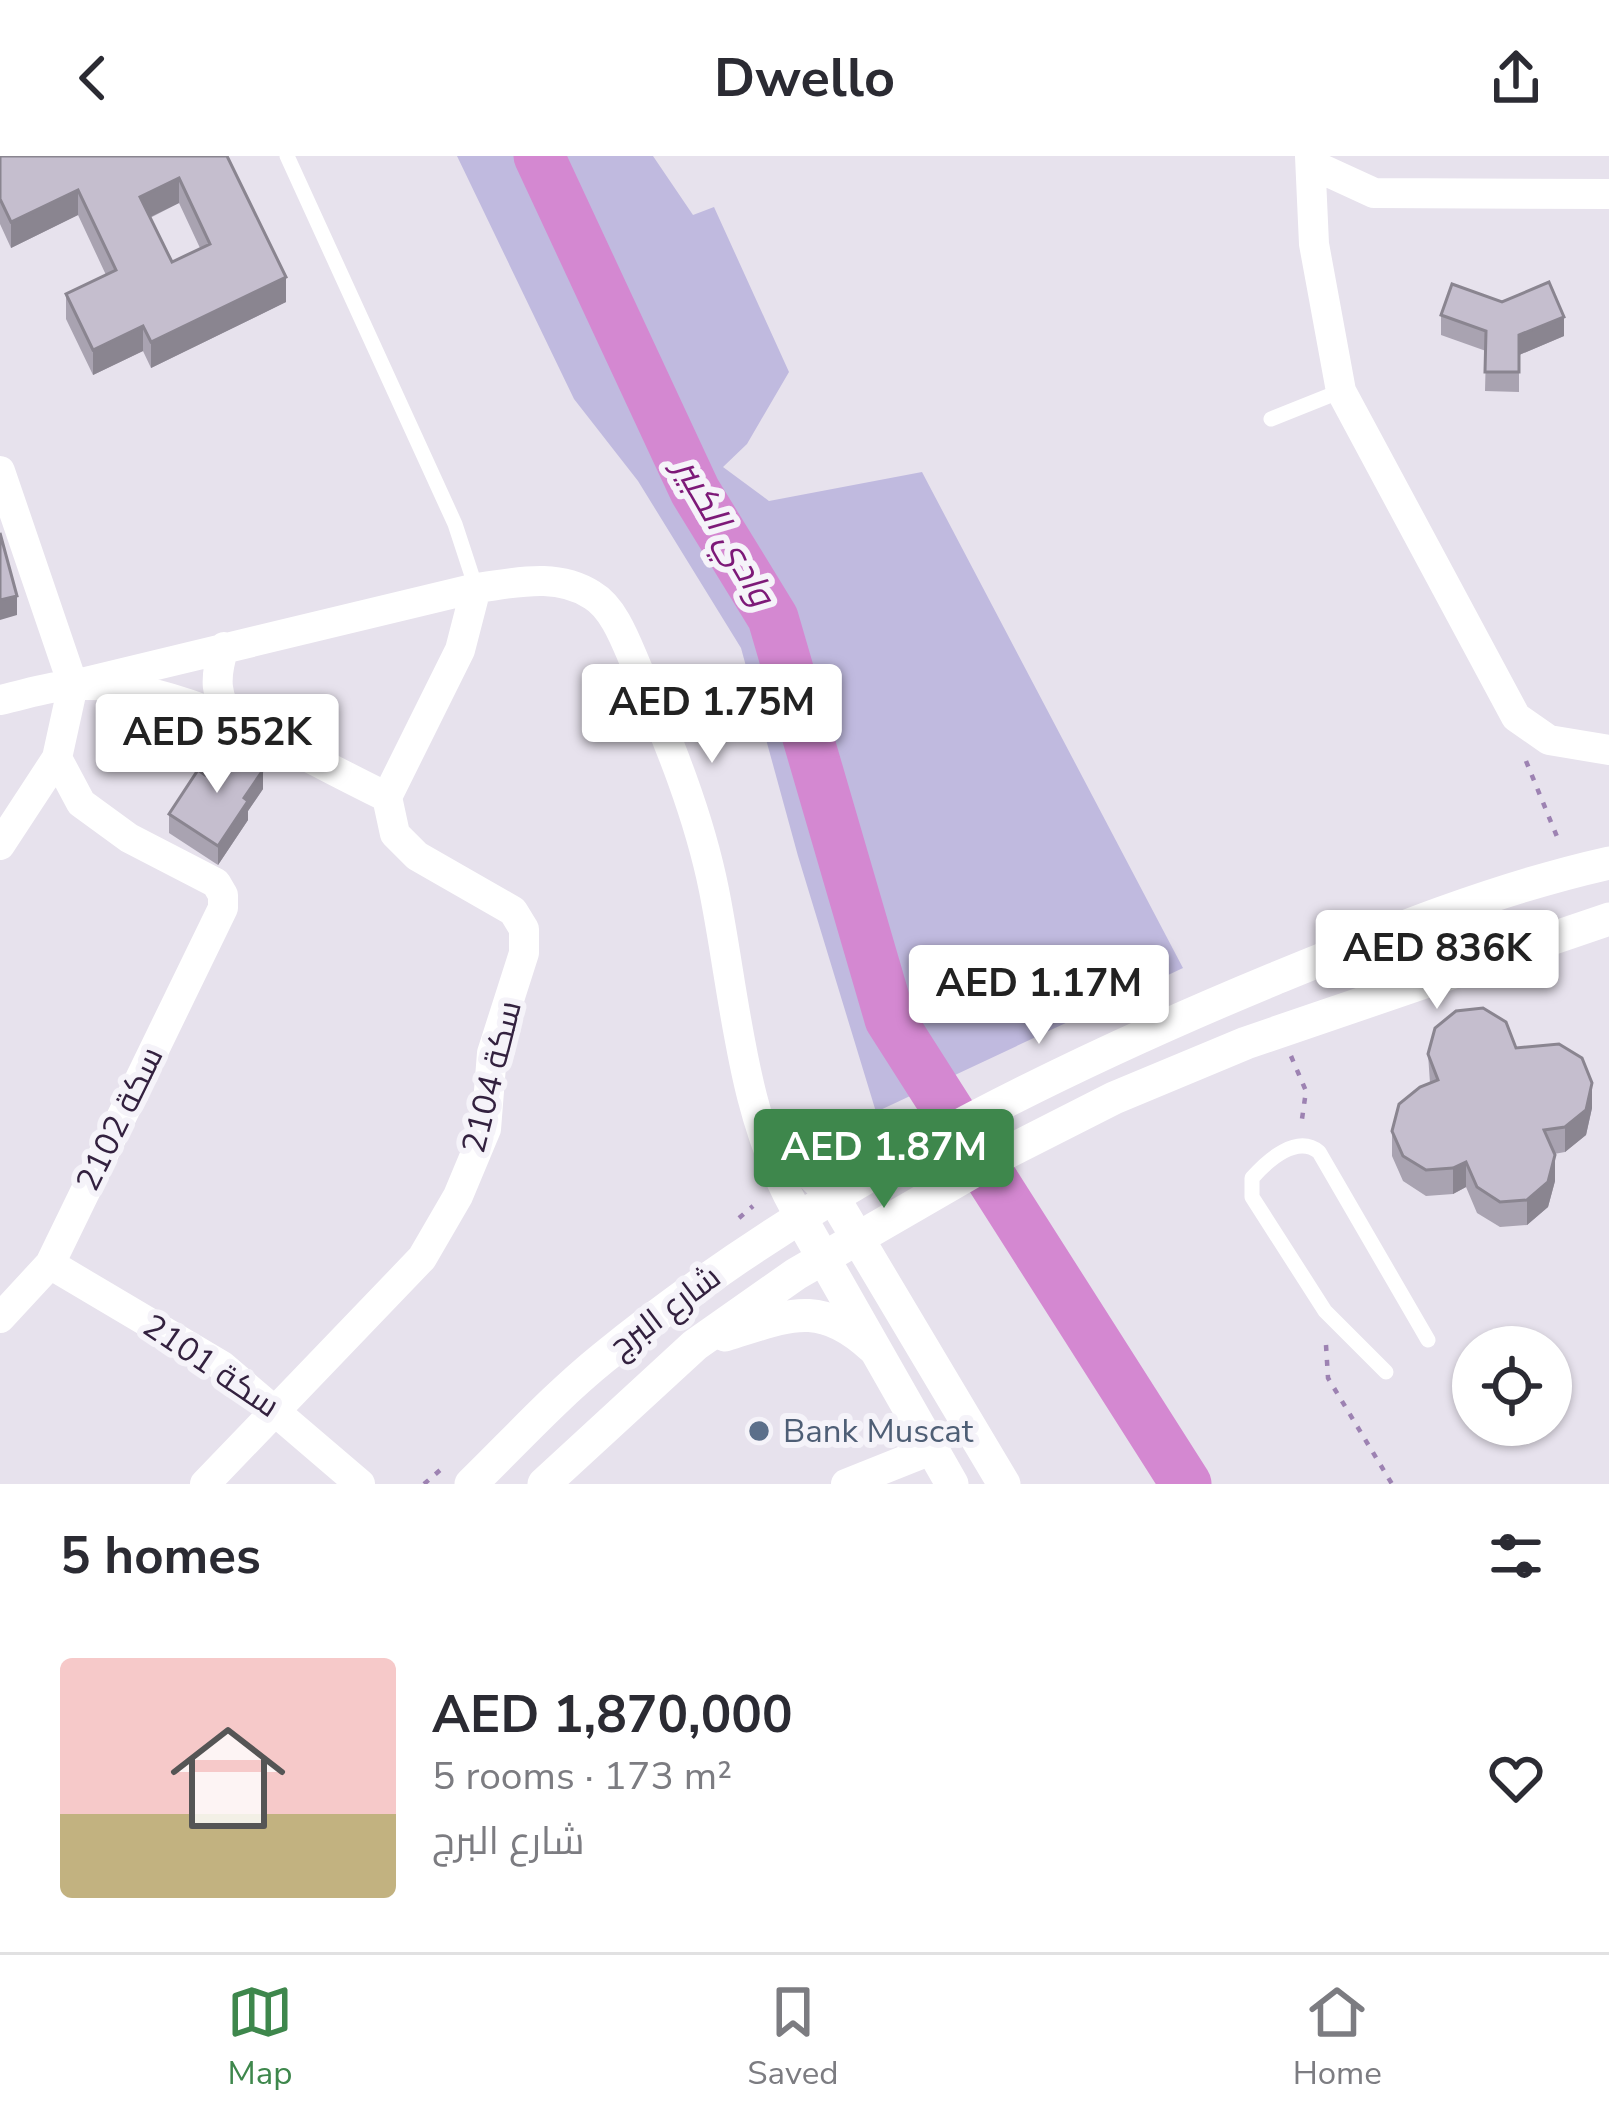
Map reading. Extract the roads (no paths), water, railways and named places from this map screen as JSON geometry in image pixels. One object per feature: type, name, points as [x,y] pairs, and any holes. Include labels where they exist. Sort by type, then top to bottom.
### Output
[{"type":"main road","name":"شارع البرج","points":[[471,1484],[599,1361],[800,1216],[885,1168],[1088,1061],[1228,998],[1438,912],[1609,863]]},
{"type":"main road","name":"شارع البرج","points":[[544,1484],[695,1345],[823,1259],[1000,1156],[1114,1098],[1246,1043],[1609,919]]},
{"type":"main road","points":[[1486,958],[1569,954],[1609,944]]},
{"type":"main road","points":[[833,1197],[1004,1484]]},
{"type":"main road","points":[[800,1216],[952,1484]]},
{"type":"main road","points":[[695,1345],[796,1313],[847,1324],[872,1347]]},
{"type":"street","points":[[1609,194],[1374,193],[1311,160],[1314,244],[1341,391],[1503,698],[1529,729],[1549,740],[1609,750]]},
{"type":"street","points":[[0,471],[73,685],[57,758],[0,845]]},
{"type":"street","points":[[0,700],[476,588],[537,580],[565,582],[596,597],[622,634],[676,761],[713,885],[740,1052],[782,1186],[800,1216]]},
{"type":"street","points":[[73,685],[153,692],[232,723],[387,797],[460,650],[476,588]]},
{"type":"street","points":[[224,647],[215,676],[218,699],[232,723]]},
{"type":"street","name":"سكة 2102","points":[[0,1318],[50,1264],[223,908],[224,895],[216,883],[129,838],[81,803],[57,758]]},
{"type":"street","name":"سكة 2104","points":[[205,1484],[422,1258],[458,1196],[486,1129],[492,1053],[524,953],[524,929],[513,911],[417,856],[395,834],[387,797]]},
{"type":"street","points":[[765,1133],[833,1197]]},
{"type":"street","name":"سكة 2101","points":[[50,1264],[222,1366],[360,1484]]},
{"type":"street","points":[[846,1484],[932,1450]]},
{"type":"lane","points":[[287,156],[455,524],[476,588]]},
{"type":"lane","points":[[1270,419],[1341,391]]},
{"type":"lane","points":[[1386,1372],[1325,1311],[1252,1197],[1252,1178],[1267,1162],[1298,1145],[1310,1145],[1319,1152],[1428,1340]]},
{"type":"waterway","name":"وادي الكبير","points":[[539,156],[695,491],[773,618],[890,1019],[1186,1484]]},
{"type":"place","name":"Bank Muscat","points":[[759,1431]]}]
